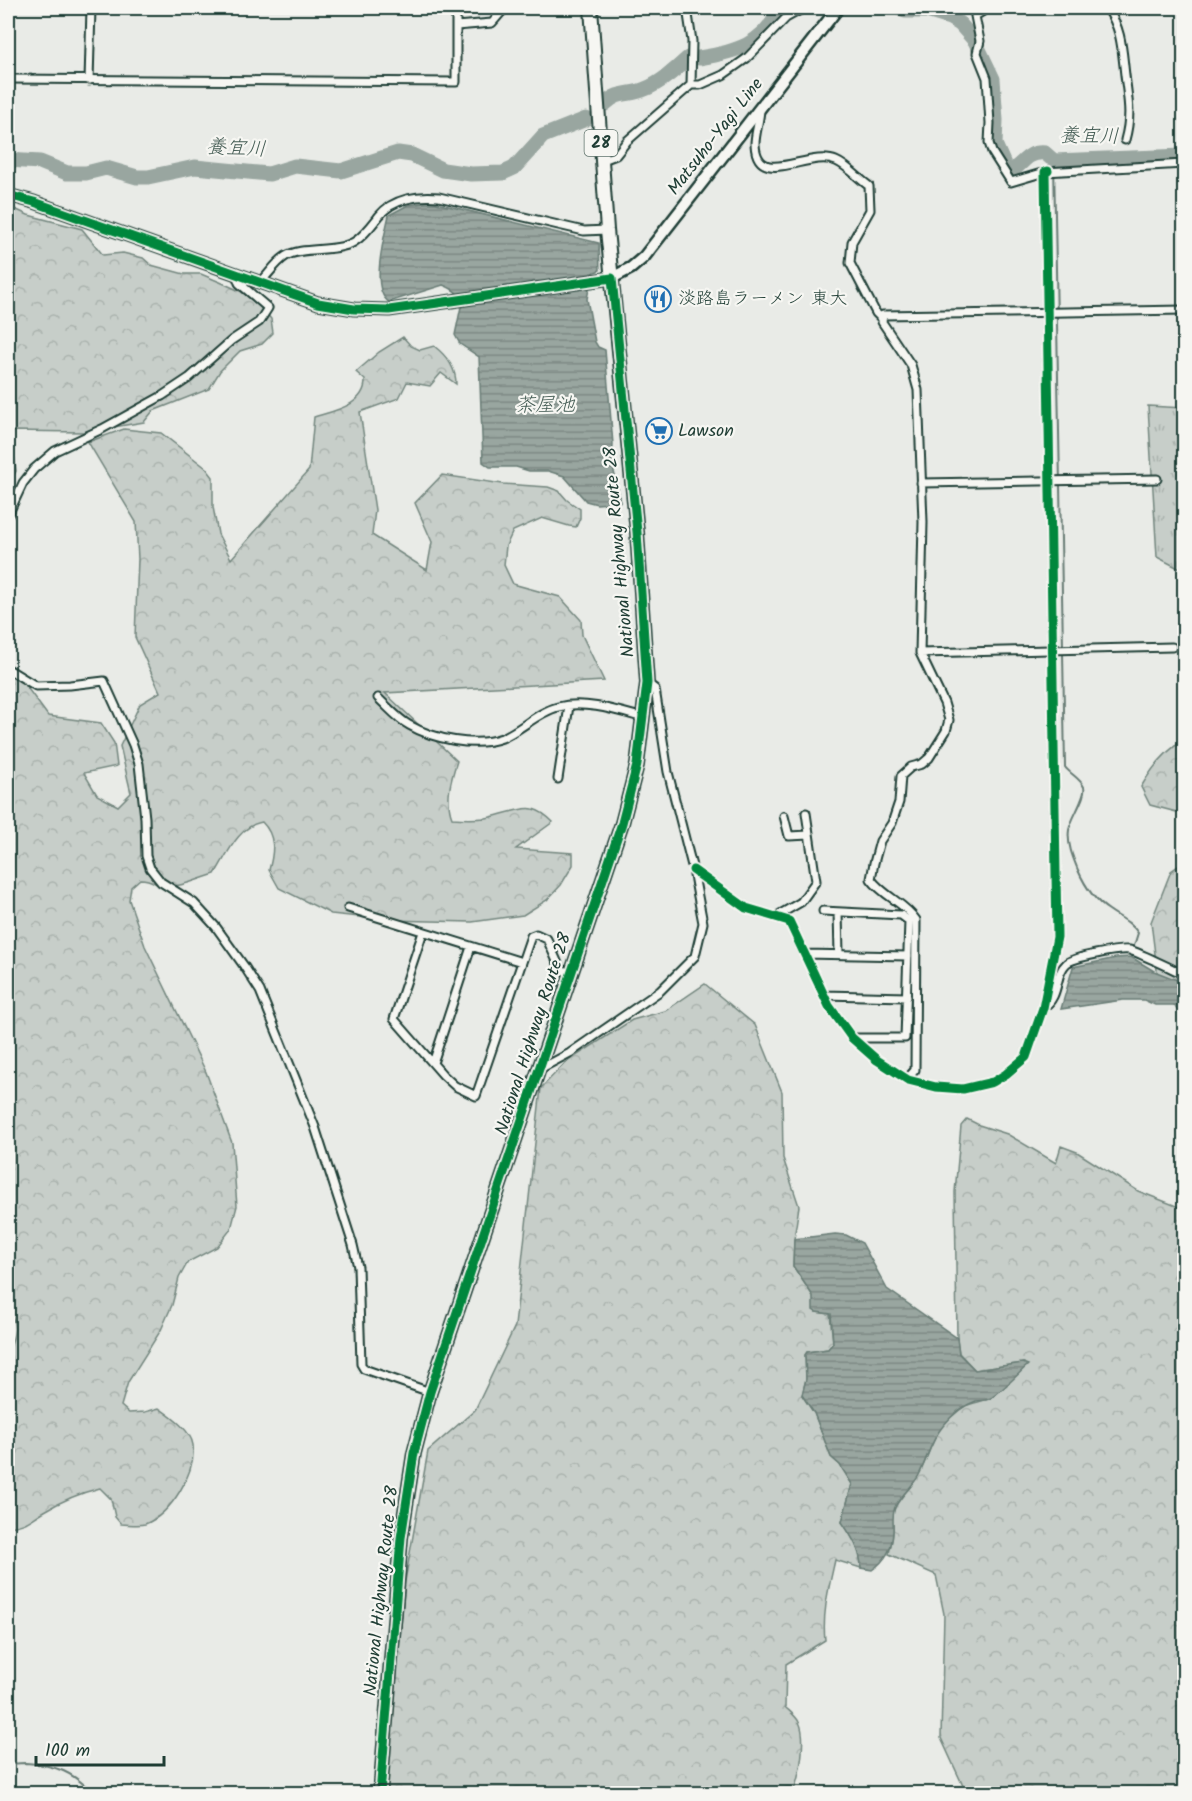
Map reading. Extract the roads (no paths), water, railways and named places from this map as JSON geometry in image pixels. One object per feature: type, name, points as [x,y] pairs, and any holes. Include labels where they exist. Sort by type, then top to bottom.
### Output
[{"type":"highway","name":"National Highway Route 28","points":[[380,1794],[401,1538],[414,1453],[430,1392],[625,812],[637,765],[644,718],[647,683],[637,532],[607,230],[591,8]]},
{"type":"street","points":[[89,81],[91,8]]},
{"type":"street","points":[[8,79],[456,82],[456,8]]},
{"type":"street","points":[[456,26],[492,23],[506,8]]},
{"type":"street","points":[[687,8],[692,41],[691,85]]},
{"type":"street","points":[[603,160],[616,155],[627,141],[691,85],[700,85],[723,75],[747,58],[786,18],[804,8]]},
{"type":"street","name":"Matsuho-Yagi Line","points":[[612,278],[631,268],[644,257],[838,8]]},
{"type":"street","points":[[987,8],[975,16],[980,41],[977,53],[987,78],[989,143],[992,152],[1011,182],[1047,172],[1185,164]]},
{"type":"street","points":[[1107,8],[1116,20],[1122,43],[1131,113],[1125,140]]},
{"type":"street","points":[[760,108],[755,144],[758,158],[768,167],[777,168],[812,158],[835,161],[869,186],[870,210],[852,242],[850,263],[876,313],[911,365],[918,390],[921,483],[920,653],[944,703],[949,720],[946,731],[929,758],[922,764],[911,767],[902,776],[899,802],[892,823],[880,841],[872,879],[876,886],[910,912],[916,920],[915,1070],[907,1079]]},
{"type":"street","points":[[693,870],[746,908],[789,921],[834,1016],[852,1038],[877,1060],[907,1079],[936,1087],[963,1089],[993,1082],[1026,1057],[1043,1008],[1057,937],[1047,172]]},
{"type":"street","points":[[8,195],[34,202],[318,303],[354,309],[389,310],[612,278]]},
{"type":"street","points":[[260,283],[286,256],[340,247],[354,242],[373,225],[381,213],[399,202],[423,195],[584,231],[607,230]]},
{"type":"street","points":[[8,515],[23,483],[34,469],[55,451],[162,396],[195,373],[232,340],[259,322],[268,308],[239,283],[236,273]]},
{"type":"street","points":[[882,319],[883,315],[1185,310]]},
{"type":"street","points":[[921,483],[1157,479]]},
{"type":"street","points":[[920,653],[1172,647]]},
{"type":"street","points":[[8,669],[36,686],[104,681],[130,736],[139,764],[146,818],[146,856],[150,868],[161,882],[194,903],[216,927],[260,991],[315,1127],[358,1267],[361,1364],[364,1369],[430,1392]]},
{"type":"street","points":[[540,1069],[570,1053],[660,991],[695,956],[703,923],[693,870],[668,772],[655,689],[647,683]]},
{"type":"street","points":[[378,698],[408,725],[451,741],[473,742],[500,738],[558,707],[611,709],[644,718]]},
{"type":"street","points":[[558,779],[569,706]]},
{"type":"street","points":[[776,917],[801,902],[816,881],[806,813]]},
{"type":"street","points":[[784,816],[789,836],[809,835]]},
{"type":"street","points":[[348,908],[522,962]]},
{"type":"street","points":[[824,911],[901,915],[909,921],[905,1038],[852,1038]]},
{"type":"street","points":[[838,912],[839,954]]},
{"type":"street","points":[[423,932],[394,1019],[455,1086],[476,1096],[531,936],[536,934],[547,939],[560,968],[571,975]]},
{"type":"street","points":[[433,1063],[471,947]]},
{"type":"street","points":[[1043,1008],[1051,1003],[1064,964],[1088,956],[1128,950],[1185,975]]},
{"type":"street","points":[[805,954],[908,956]]},
{"type":"street","points":[[824,995],[907,998]]},
{"type":"water","name":"茶屋池","points":[[436,203],[599,243],[600,270],[592,273],[587,299],[595,342],[598,347],[605,350],[613,444],[612,463],[621,502],[597,504],[586,501],[564,476],[548,471],[490,467],[483,462],[479,357],[460,344],[455,335],[462,302],[459,296],[452,289],[443,285],[389,302],[380,286],[380,261],[389,215],[408,205]]},
{"type":"water","points":[[1131,957],[1154,971],[1180,981],[1184,988],[1184,1005],[1155,1005],[1144,1000],[1123,1000],[1061,1009],[1073,967]]},
{"type":"water","points":[[835,1234],[846,1235],[862,1243],[887,1289],[957,1338],[959,1354],[975,1370],[1023,1363],[1028,1365],[987,1400],[966,1405],[939,1431],[919,1475],[896,1505],[890,1549],[885,1558],[872,1570],[861,1568],[858,1549],[842,1522],[852,1484],[840,1465],[831,1457],[814,1413],[802,1395],[806,1379],[805,1355],[807,1352],[828,1349],[833,1343],[831,1314],[813,1310],[813,1296],[793,1266],[794,1239]]},
{"type":"waterway","name":"養宜川","points":[[699,58],[725,53],[747,45],[766,31],[781,8]]},
{"type":"waterway","name":"養宜川","points":[[899,8],[905,11],[927,11],[950,18],[960,24],[975,41],[993,79],[995,144],[1007,171],[1038,153],[1045,153],[1054,161],[1184,156]]},
{"type":"waterway","name":"養宜川","points":[[605,104],[615,97],[640,91],[657,83],[688,58]]},
{"type":"waterway","name":"養宜川","points":[[8,160],[40,162],[67,173],[86,173],[106,168],[137,177],[148,177],[195,167],[269,174],[295,166],[341,171],[398,153],[412,155],[443,170],[471,174],[503,173],[514,168],[543,136],[586,119]]},
{"type":"waterway","points":[[1054,161],[1063,647]]},
{"type":"waterway","points":[[1063,652],[1065,767],[1084,787],[1069,830],[1072,856],[1091,893],[1138,933],[1133,949]]},
{"type":"waterway","points":[[8,1763],[37,1764],[55,1768],[79,1780],[94,1794]]},
{"type":"place","name":"淡路島ラーメン 東大","points":[[658,299]]},
{"type":"place","name":"Lawson","points":[[659,431]]}]
